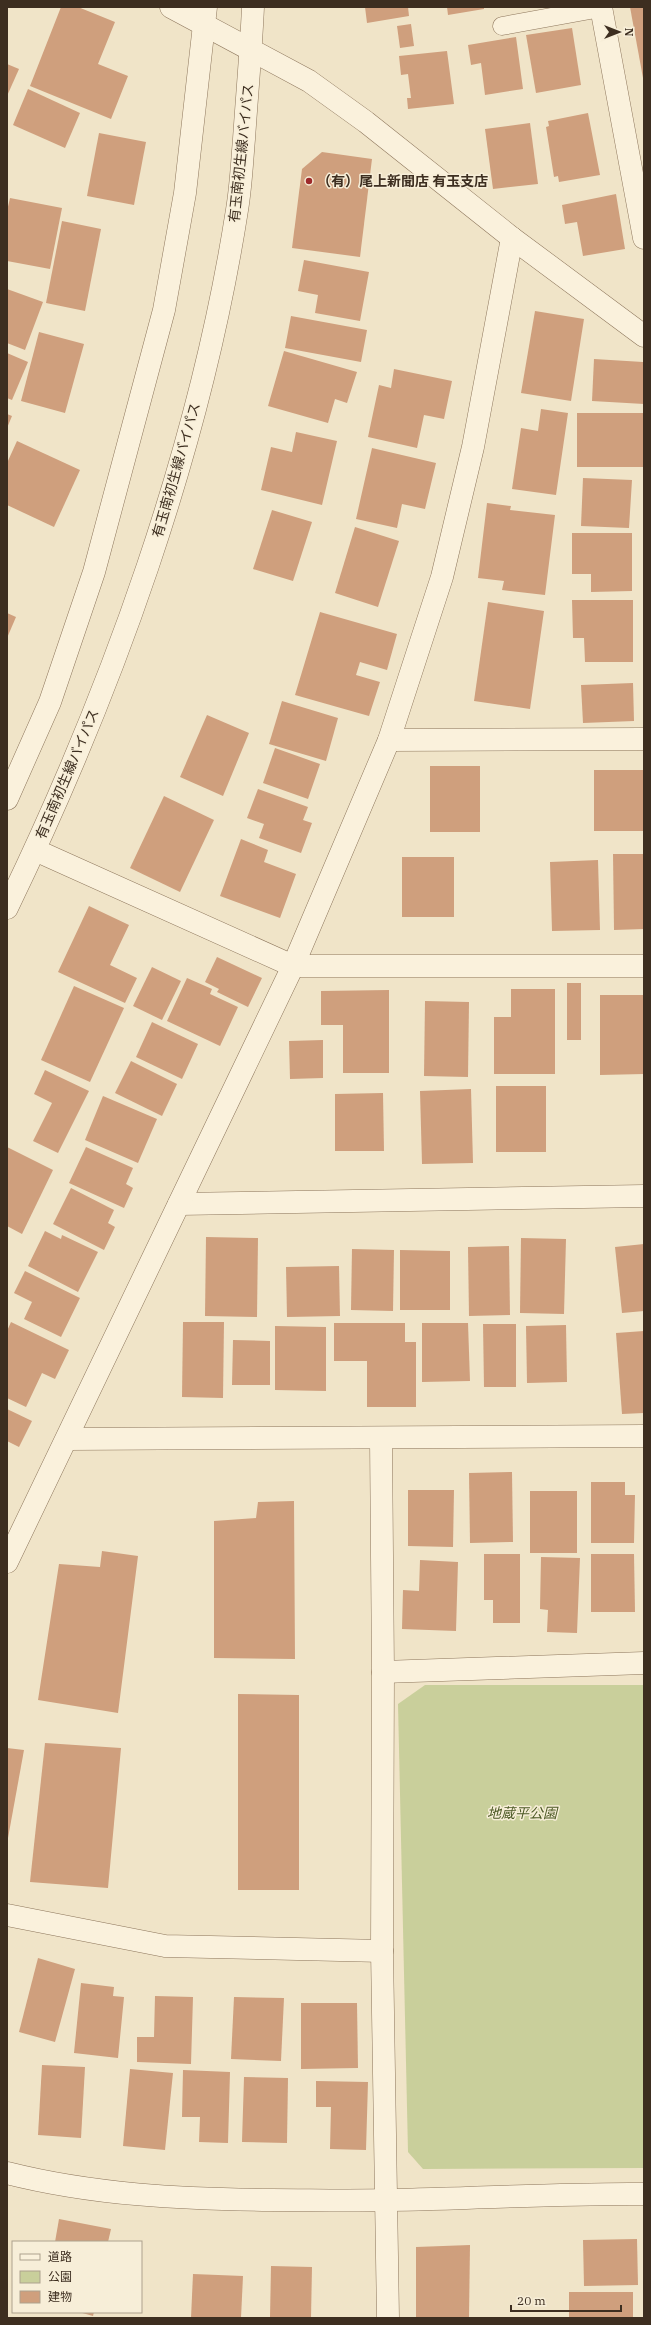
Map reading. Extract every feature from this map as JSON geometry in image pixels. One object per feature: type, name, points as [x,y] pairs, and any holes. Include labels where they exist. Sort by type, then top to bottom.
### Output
[{"type":"street","points":[[171,7],[205,15],[252,49],[309,81],[343,105],[512,238],[644,336]]},
{"type":"street","name":"有玉南初生線バイパス","points":[[7,908],[35,850],[86,732],[138,594],[167,507],[217,321],[238,208],[252,49],[254,7]]},
{"type":"street","points":[[601,8],[644,238]]},
{"type":"street","points":[[7,799],[50,702],[94,572],[164,310],[185,193],[205,15]]},
{"type":"street","points":[[7,1562],[293,966],[389,740],[442,577],[473,447],[512,238]]},
{"type":"street","points":[[389,740],[644,739]]},
{"type":"street","points":[[35,850],[293,966],[644,966]]},
{"type":"street","points":[[179,1204],[644,1196]]},
{"type":"street","points":[[67,1439],[381,1439],[644,1436]]},
{"type":"street","points":[[381,1439],[383,1672],[382,1952],[388,2318]]},
{"type":"street","points":[[383,1672],[644,1663]]},
{"type":"street","points":[[7,1915],[165,1946],[382,1952]]},
{"type":"street","points":[[7,2173],[88,2189],[147,2196],[206,2199],[387,2200],[584,2193],[644,2194]]},
{"type":"lane","points":[[502,26],[601,8]]},
{"type":"green space","name":"地蔵平公園","points":[[425,1685],[644,1685],[644,2168],[423,2169],[408,2152],[398,1704]]},
{"type":"building","points":[[61,7],[78,7],[115,22],[98,64],[128,76],[111,119],[30,86]]},
{"type":"building","points":[[365,7],[408,7],[409,16],[367,23]]},
{"type":"building","points":[[447,7],[484,7],[484,9],[448,15]]},
{"type":"building","points":[[630,7],[644,7],[644,78],[643,78]]},
{"type":"building","points":[[411,24],[414,46],[400,48],[397,26]]},
{"type":"building","points":[[572,28],[581,85],[536,93],[526,35]]},
{"type":"building","points":[[516,37],[523,89],[485,95],[481,63],[471,65],[468,45]]},
{"type":"building","points":[[447,51],[454,104],[408,109],[407,98],[411,98],[408,74],[401,75],[399,56]]},
{"type":"building","points":[[7,64],[19,69],[7,96]]},
{"type":"building","points":[[28,89],[80,113],[65,148],[13,125]]},
{"type":"building","points":[[588,113],[600,175],[559,182],[558,176],[554,177],[546,127],[549,126],[548,121]]},
{"type":"building","points":[[530,123],[538,184],[493,189],[485,129]]},
{"type":"building","points":[[99,133],[146,142],[134,205],[87,196]]},
{"type":"building","points":[[322,152],[372,159],[360,257],[292,248],[302,169]]},
{"type":"building","points":[[616,194],[625,249],[583,256],[577,222],[565,224],[562,205]]},
{"type":"building","points":[[10,198],[62,208],[50,269],[7,261],[7,211]]},
{"type":"building","points":[[62,221],[101,229],[85,311],[46,303]]},
{"type":"building","points":[[304,260],[369,272],[360,321],[315,313],[318,295],[298,291]]},
{"type":"building","points":[[7,289],[43,302],[25,350],[7,343]]},
{"type":"building","points":[[535,311],[584,319],[571,401],[521,393]]},
{"type":"building","points":[[291,316],[367,330],[361,362],[285,348]]},
{"type":"building","points":[[39,332],[84,344],[65,413],[21,401]]},
{"type":"building","points":[[284,351],[357,372],[347,403],[335,399],[328,423],[268,406]]},
{"type":"building","points":[[7,353],[28,362],[12,400],[7,398]]},
{"type":"building","points":[[594,359],[643,362],[644,404],[592,401]]},
{"type":"building","points":[[394,369],[452,381],[444,419],[424,415],[417,448],[368,437],[379,385],[391,388]]},
{"type":"building","points":[[541,409],[568,413],[556,495],[512,489],[521,428],[538,431]]},
{"type":"building","points":[[577,413],[644,413],[644,467],[577,467]]},
{"type":"building","points":[[7,414],[12,416],[7,428]]},
{"type":"building","points":[[296,432],[337,441],[322,505],[261,490],[271,447],[292,452]]},
{"type":"building","points":[[17,441],[80,470],[54,527],[7,505],[7,463]]},
{"type":"building","points":[[372,448],[436,463],[425,509],[402,504],[397,528],[356,519]]},
{"type":"building","points":[[583,478],[632,480],[629,528],[581,526]]},
{"type":"building","points":[[487,503],[511,506],[510,510],[555,515],[545,595],[502,590],[504,581],[478,578]]},
{"type":"building","points":[[272,510],[312,522],[293,581],[253,569]]},
{"type":"building","points":[[355,527],[399,541],[378,607],[335,593]]},
{"type":"building","points":[[572,533],[632,533],[632,591],[591,592],[591,574],[572,574]]},
{"type":"building","points":[[572,600],[633,600],[633,662],[585,662],[584,638],[573,638]]},
{"type":"building","points":[[488,602],[544,611],[530,709],[474,701]]},
{"type":"building","points":[[320,612],[397,634],[387,670],[360,662],[356,675],[380,682],[369,716],[295,695]]},
{"type":"building","points":[[7,613],[16,617],[7,638]]},
{"type":"building","points":[[633,683],[634,721],[583,723],[581,685]]},
{"type":"building","points":[[282,701],[338,718],[326,761],[269,744]]},
{"type":"building","points":[[207,715],[249,733],[223,796],[180,777]]},
{"type":"building","points":[[275,748],[320,764],[308,799],[263,783]]},
{"type":"building","points":[[430,766],[480,766],[480,832],[430,832]]},
{"type":"building","points":[[594,770],[644,770],[644,831],[594,831]]},
{"type":"building","points":[[258,789],[308,807],[303,820],[312,823],[301,853],[259,838],[264,824],[247,818]]},
{"type":"building","points":[[164,796],[214,820],[180,892],[130,868]]},
{"type":"building","points":[[241,839],[268,850],[264,862],[296,874],[280,918],[220,896]]},
{"type":"building","points":[[613,854],[644,854],[644,929],[614,930]]},
{"type":"building","points":[[402,857],[454,857],[454,917],[402,917]]},
{"type":"building","points":[[598,860],[600,930],[552,931],[550,862]]},
{"type":"building","points":[[89,906],[129,925],[110,965],[137,978],[125,1003],[58,972]]},
{"type":"building","points":[[217,957],[262,978],[248,1007],[217,992],[219,989],[205,982]]},
{"type":"building","points":[[152,967],[181,981],[162,1020],[133,1006]]},
{"type":"building","points":[[187,978],[212,989],[210,994],[238,1007],[220,1046],[167,1021]]},
{"type":"building","points":[[567,983],[581,983],[581,1040],[567,1040]]},
{"type":"building","points":[[74,986],[124,1008],[90,1082],[41,1060]]},
{"type":"building","points":[[511,989],[555,989],[555,1074],[494,1074],[494,1017],[511,1017]]},
{"type":"building","points":[[389,990],[389,1073],[343,1073],[343,1025],[321,1025],[321,991]]},
{"type":"building","points":[[600,995],[644,995],[644,1074],[600,1075]]},
{"type":"building","points":[[425,1001],[469,1002],[468,1077],[424,1076]]},
{"type":"building","points":[[152,1022],[198,1044],[182,1079],[136,1057]]},
{"type":"building","points":[[323,1040],[323,1078],[290,1079],[289,1041]]},
{"type":"building","points":[[131,1061],[177,1084],[162,1116],[115,1093]]},
{"type":"building","points":[[45,1070],[89,1091],[58,1153],[33,1141],[52,1103],[34,1094]]},
{"type":"building","points":[[496,1086],[546,1086],[546,1152],[496,1152]]},
{"type":"building","points":[[471,1089],[473,1163],[422,1164],[420,1091]]},
{"type":"building","points":[[383,1093],[384,1151],[335,1151],[335,1094]]},
{"type":"building","points":[[103,1096],[157,1119],[138,1163],[85,1140]]},
{"type":"building","points":[[7,1147],[53,1170],[22,1234],[7,1226]]},
{"type":"building","points":[[86,1147],[133,1168],[126,1184],[133,1188],[124,1208],[69,1183]]},
{"type":"building","points":[[71,1188],[114,1210],[108,1223],[115,1227],[104,1250],[53,1224]]},
{"type":"building","points":[[45,1231],[61,1239],[62,1235],[98,1252],[78,1292],[28,1266]]},
{"type":"building","points":[[206,1237],[258,1238],[257,1317],[205,1316]]},
{"type":"building","points":[[521,1238],[566,1239],[564,1314],[520,1313]]},
{"type":"building","points":[[644,1244],[644,1311],[622,1313],[615,1247]]},
{"type":"building","points":[[509,1246],[510,1315],[469,1316],[468,1247]]},
{"type":"building","points":[[352,1249],[394,1250],[393,1311],[351,1310]]},
{"type":"building","points":[[400,1250],[450,1251],[450,1310],[400,1310]]},
{"type":"building","points":[[339,1266],[340,1316],[287,1317],[286,1267]]},
{"type":"building","points":[[25,1271],[80,1298],[61,1337],[24,1319],[32,1302],[14,1293]]},
{"type":"building","points":[[11,1322],[69,1350],[55,1379],[42,1373],[26,1407],[7,1398],[7,1331]]},
{"type":"building","points":[[183,1322],[224,1322],[223,1398],[182,1397]]},
{"type":"building","points":[[334,1323],[405,1323],[405,1342],[416,1342],[416,1407],[367,1407],[367,1361],[334,1361]]},
{"type":"building","points":[[422,1323],[468,1323],[470,1381],[422,1382]]},
{"type":"building","points":[[483,1324],[516,1324],[516,1387],[484,1387]]},
{"type":"building","points":[[566,1325],[567,1382],[527,1383],[526,1326]]},
{"type":"building","points":[[275,1326],[326,1327],[326,1391],[275,1390]]},
{"type":"building","points":[[644,1331],[644,1413],[622,1414],[616,1333]]},
{"type":"building","points":[[233,1340],[270,1341],[270,1385],[232,1385]]},
{"type":"building","points":[[7,1409],[32,1421],[19,1447],[7,1441]]},
{"type":"building","points":[[512,1472],[513,1542],[470,1543],[469,1473]]},
{"type":"building","points":[[591,1482],[625,1482],[625,1495],[635,1495],[634,1543],[591,1543]]},
{"type":"building","points":[[408,1490],[454,1490],[453,1547],[408,1546]]},
{"type":"building","points":[[530,1491],[577,1491],[577,1553],[530,1553]]},
{"type":"building","points":[[294,1501],[295,1659],[214,1658],[214,1521],[256,1518],[258,1502]]},
{"type":"building","points":[[102,1551],[138,1556],[118,1713],[38,1700],[59,1564],[100,1567]]},
{"type":"building","points":[[484,1554],[520,1554],[520,1623],[493,1623],[493,1600],[484,1600]]},
{"type":"building","points":[[591,1554],[634,1554],[635,1612],[591,1612]]},
{"type":"building","points":[[541,1557],[580,1558],[577,1633],[547,1632],[548,1610],[540,1609]]},
{"type":"building","points":[[420,1560],[458,1562],[456,1631],[402,1629],[403,1590],[419,1591]]},
{"type":"building","points":[[238,1694],[299,1695],[299,1890],[238,1890]]},
{"type":"building","points":[[45,1743],[121,1748],[108,1888],[30,1882]]},
{"type":"building","points":[[7,1748],[24,1750],[8,1838],[7,1837]]},
{"type":"building","points":[[38,1958],[75,1969],[55,2042],[19,2032]]},
{"type":"building","points":[[81,1983],[114,1987],[113,1996],[124,1997],[118,2058],[74,2053]]},
{"type":"building","points":[[155,1996],[193,1997],[191,2064],[137,2062],[137,2037],[154,2037]]},
{"type":"building","points":[[234,1997],[284,1998],[281,2061],[231,2059]]},
{"type":"building","points":[[301,2003],[357,2003],[358,2068],[301,2069]]},
{"type":"building","points":[[42,2065],[85,2067],[81,2138],[38,2135]]},
{"type":"building","points":[[130,2069],[173,2073],[165,2150],[123,2146]]},
{"type":"building","points":[[183,2070],[230,2072],[228,2143],[199,2142],[200,2117],[182,2117]]},
{"type":"building","points":[[244,2077],[288,2078],[287,2143],[242,2142]]},
{"type":"building","points":[[316,2081],[368,2082],[366,2150],[330,2149],[331,2107],[316,2107]]},
{"type":"building","points":[[59,2219],[111,2229],[108,2241],[55,2241]]},
{"type":"building","points":[[637,2239],[638,2285],[584,2286],[583,2240]]},
{"type":"building","points":[[470,2245],[469,2318],[416,2318],[416,2247]]},
{"type":"building","points":[[271,2266],[312,2267],[311,2318],[270,2318]]},
{"type":"building","points":[[193,2274],[243,2276],[241,2318],[191,2318]]},
{"type":"building","points":[[569,2292],[633,2292],[633,2318],[569,2318]]},
{"type":"building","points":[[82,2313],[94,2313],[93,2316]]},
{"type":"place","name":"（有）尾上新聞店 有玉支店","points":[[309,181]]}]
